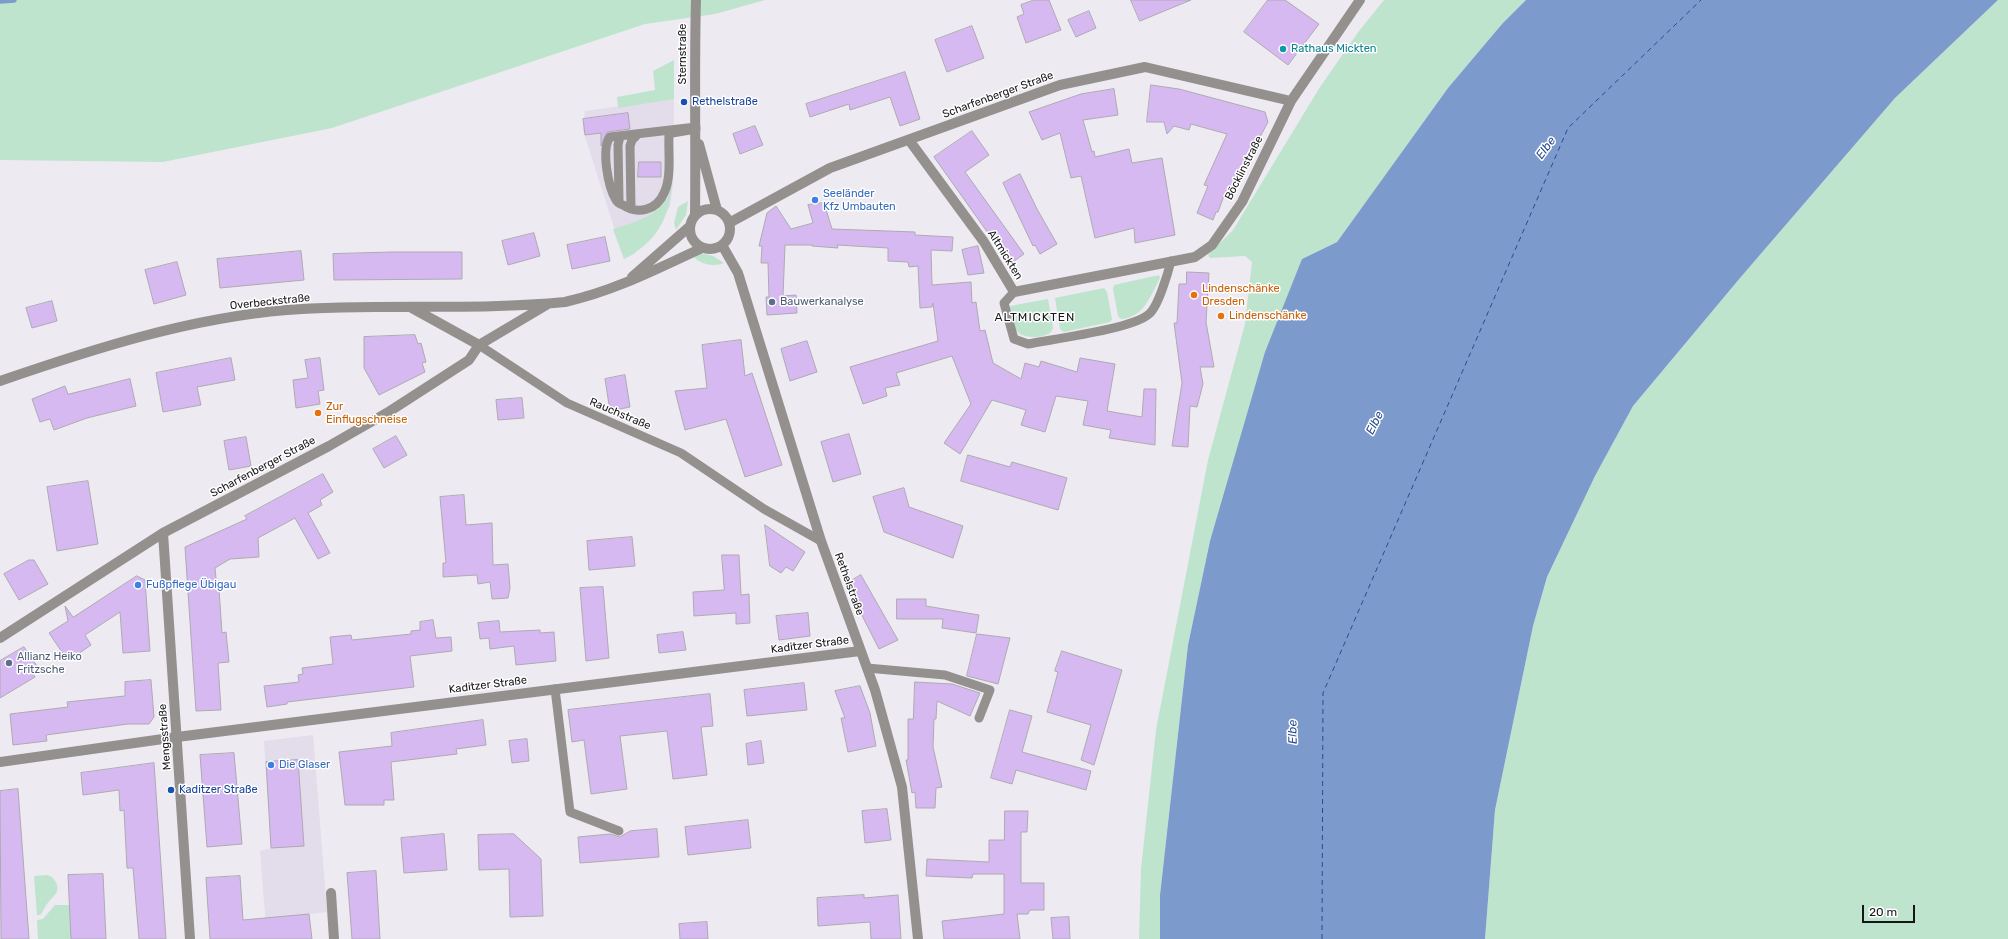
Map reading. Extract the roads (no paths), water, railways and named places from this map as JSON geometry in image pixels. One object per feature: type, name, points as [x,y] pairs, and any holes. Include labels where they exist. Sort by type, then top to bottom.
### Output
[{"type":"street","name":"Sternstraße","points":[[695,215],[696,0]]},
{"type":"street","name":"Böcklinstraße","points":[[1195,257],[1212,245],[1242,202],[1290,101],[1360,0]]},
{"type":"street","name":"Scharfenberger Straße","points":[[729,223],[830,168],[1060,85],[1145,67],[1290,101]]},
{"type":"street","name":"Sternstraße","points":[[696,130],[717,210]]},
{"type":"street","name":"Altmickten","points":[[909,140],[984,242],[1014,292],[1195,257]]},
{"type":"street","points":[[705,209],[717,210],[722,213],[729,223],[729,235],[722,245],[709,249],[702,248],[692,239],[689,227],[695,215],[705,209]]},
{"type":"street","name":"Scharfenberger Straße","points":[[623,285],[689,227]]},
{"type":"street","name":"Rethelstraße","points":[[722,245],[738,273],[821,541],[875,690],[902,787],[918,939]]},
{"type":"street","name":"Scharfenberger Straße","points":[[0,638],[163,533],[330,446],[390,410],[469,360],[479,345],[550,303],[595,295],[623,285],[702,248]]},
{"type":"street","name":"Overbeckstraße","points":[[0,381],[71,356],[160,332],[220,319],[287,310],[550,303]]},
{"type":"street","name":"Rauchstraße","points":[[411,307],[479,345]]},
{"type":"street","name":"Mengsstraße","points":[[163,533],[190,939]]},
{"type":"street","name":"Kaditzer Straße","points":[[0,762],[177,737],[860,651]]},
{"type":"street","points":[[331,893],[334,939]]},
{"type":"lane","points":[[696,130],[672,133],[668,135],[668,179],[664,193],[657,204],[648,209],[639,210],[631,209],[619,203],[618,145],[620,136],[696,130]]},
{"type":"lane","points":[[631,209],[630,146],[638,134]]},
{"type":"lane","points":[[1014,292],[1004,303],[1014,339],[1028,344],[1135,323],[1150,314],[1165,282],[1171,261]]},
{"type":"lane","name":"Rauchstraße","points":[[479,345],[567,403],[681,453],[764,509],[821,541]]},
{"type":"lane","points":[[867,668],[945,675],[990,690],[979,718]]},
{"type":"lane","points":[[555,689],[570,812],[619,831]]},
{"type":"water","name":"Elbe","points":[[1526,0],[1998,0],[1895,98],[1740,278],[1633,406],[1595,476],[1547,577],[1533,626],[1495,810],[1485,939],[1160,939],[1160,895],[1188,645],[1210,541],[1265,352],[1302,259],[1337,242],[1448,88],[1502,24]]},
{"type":"waterway","points":[[0,1],[14,0]]},
{"type":"place","name":"Rathaus Mickten","points":[[1283,49]]},
{"type":"place","name":"Rethelstraße","points":[[684,102]]},
{"type":"place","name":"Seeländer Kfz Umbauten","points":[[815,200]]},
{"type":"place","name":"Lindenschänke Dresden","points":[[1194,295]]},
{"type":"place","name":"Bauwerkanalyse","points":[[772,302]]},
{"type":"place","name":"Lindenschänke","points":[[1221,316]]},
{"type":"place","name":"Zur Einflugschneise","points":[[318,413]]},
{"type":"place","name":"Fußpflege Übigau","points":[[138,585]]},
{"type":"place","name":"Allianz Heiko Fritzsche","points":[[9,663]]},
{"type":"place","name":"Die Glaser","points":[[271,765]]},
{"type":"place","name":"Kaditzer Straße","points":[[171,790]]},
{"type":"district","name":"ALTMICKTEN","points":[[1035,318]]}]
